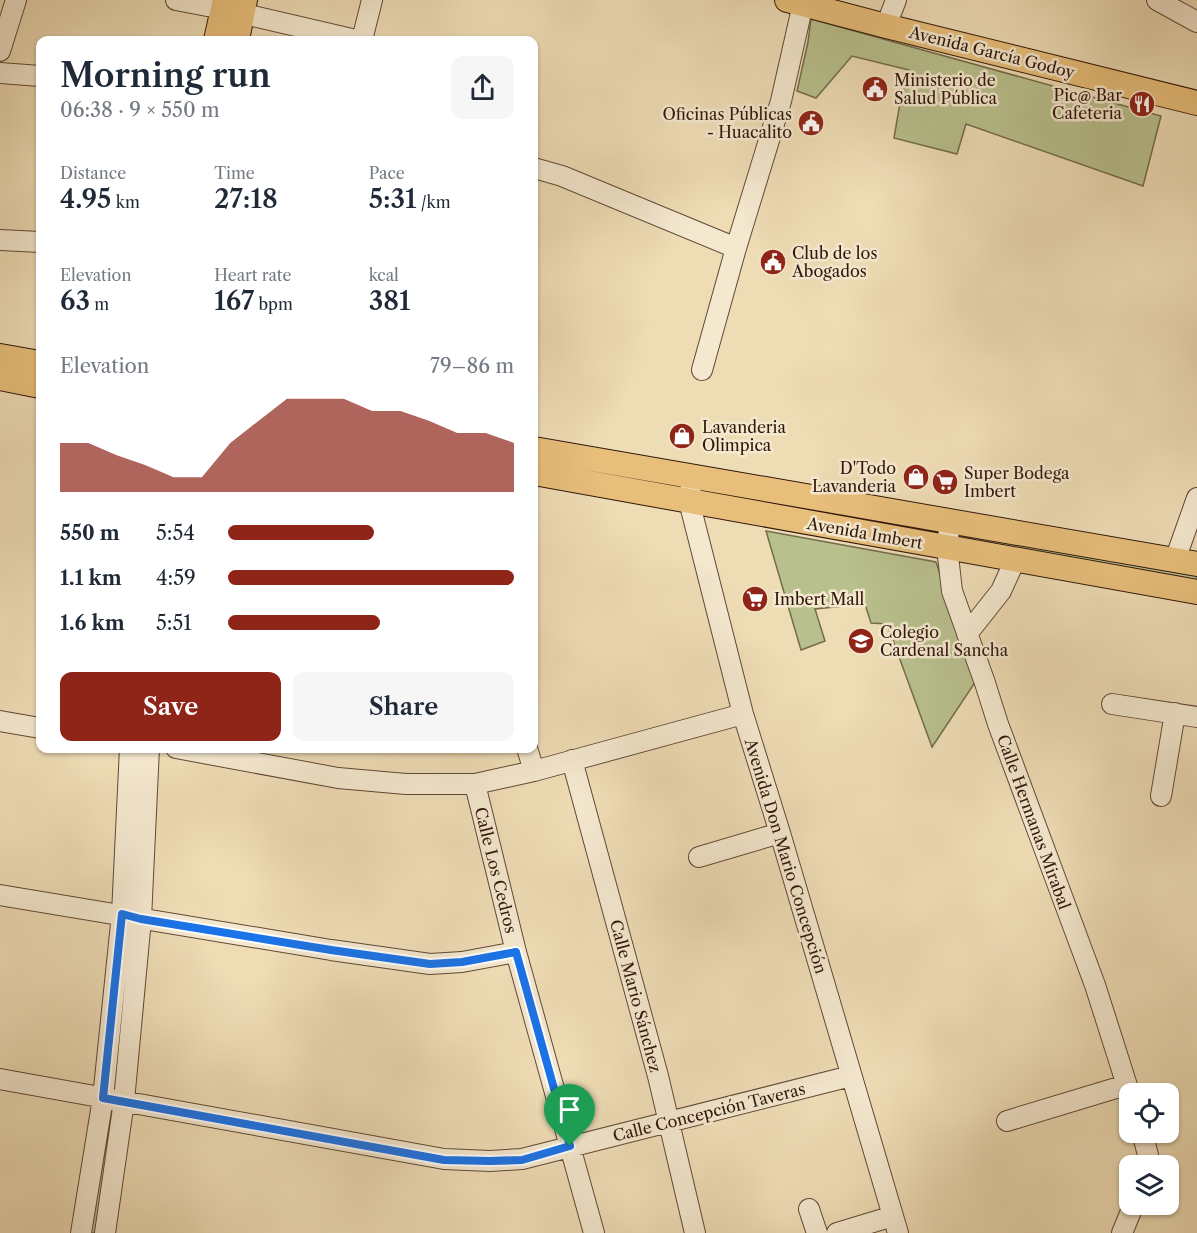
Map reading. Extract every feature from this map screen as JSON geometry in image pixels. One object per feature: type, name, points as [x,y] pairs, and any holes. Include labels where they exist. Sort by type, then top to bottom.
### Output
[{"type":"main road","name":"Avenida García Godoy","points":[[795,2],[1197,103]]},
{"type":"main road","points":[[218,36],[234,6]]},
{"type":"main road","points":[[234,6],[237,36]]},
{"type":"main road","points":[[0,356],[36,362]]},
{"type":"main road","points":[[0,378],[36,385]]},
{"type":"main road","name":"Avenida Imbert","points":[[538,450],[1186,562]]},
{"type":"main road","name":"Avenida Imbert","points":[[538,473],[1197,592]]},
{"type":"street","points":[[0,51],[16,0]]},
{"type":"street","points":[[176,0],[234,6],[342,36]]},
{"type":"street","points":[[363,36],[372,0]]},
{"type":"street","points":[[886,26],[896,0]]},
{"type":"street","points":[[1157,0],[1197,22]]},
{"type":"street","points":[[702,370],[781,101],[795,2]]},
{"type":"street","points":[[0,73],[36,76]]},
{"type":"street","points":[[538,169],[562,176],[736,248]]},
{"type":"street","points":[[0,240],[36,242]]},
{"type":"street","name":"Avenida Don Mario Concepción","points":[[692,477],[689,501],[743,714],[896,1224]]},
{"type":"street","points":[[1186,562],[1197,498]]},
{"type":"street","name":"Calle Hermanas Mirabal","points":[[950,522],[947,547],[952,591],[998,724],[1095,985],[1126,1083]]},
{"type":"street","points":[[967,634],[1001,591],[1015,560]]},
{"type":"street","points":[[1112,704],[1197,717]]},
{"type":"street","points":[[1161,796],[1175,713]]},
{"type":"street","points":[[203,753],[338,778],[406,784],[475,784],[534,771],[743,714]]},
{"type":"street","points":[[0,721],[36,727]]},
{"type":"street","points":[[105,1233],[124,1101],[131,916],[130,753]]},
{"type":"street","points":[[81,1233],[131,916],[148,753]]},
{"type":"street","points":[[528,753],[534,771]]},
{"type":"street","name":"Calle Mario Sánchez","points":[[572,760],[652,1053],[695,1233]]},
{"type":"street","name":"Calle Los Cedros","points":[[475,784],[516,952],[594,1233]]},
{"type":"street","points":[[699,857],[780,833]]},
{"type":"street","points":[[0,895],[331,950],[430,964],[462,962],[516,952]]},
{"type":"street","name":"Calle Concepción Taveras","points":[[0,1079],[444,1160],[490,1161],[522,1160],[851,1076]]},
{"type":"street","points":[[1007,1121],[1119,1092]]},
{"type":"street","points":[[809,1209],[817,1233]]},
{"type":"street","points":[[1122,1233],[1129,1215]]},
{"type":"street","points":[[837,1233],[896,1224]]},
{"type":"green space","points":[[811,19],[1161,116],[1143,186],[966,124],[957,154],[894,138],[909,70],[852,56],[816,98],[797,91]]},
{"type":"green space","points":[[954,530],[1197,571],[1197,587],[954,542]]},
{"type":"green space","points":[[766,531],[936,562],[976,681],[932,747],[887,624],[871,623],[865,604],[815,609],[825,641],[801,650]]},
{"type":"green space","points":[[108,1107],[118,1107],[98,1233],[85,1233]]},
{"type":"place","name":"Ministerio de Salud Pública","points":[[875,89]]},
{"type":"place","name":"Pic@ Bar Cafeteria","points":[[1142,104]]},
{"type":"place","name":"Oficinas Públicas - Huacalito","points":[[811,123]]},
{"type":"place","name":"Club de los Abogados","points":[[773,262]]},
{"type":"place","name":"Lavanderia Olimpica","points":[[682,436]]},
{"type":"place","name":"D'Todo Lavanderia","points":[[916,477]]},
{"type":"place","name":"Super Bodega Imbert","points":[[945,482]]},
{"type":"place","name":"Imbert Mall","points":[[755,599]]},
{"type":"place","name":"Colegio Cardenal Sancha","points":[[861,641]]},
{"type":"route","points":[[122,914],[331,950],[430,964],[462,962],[516,952],[570,1146],[522,1160],[444,1160],[103,1098],[122,914]]}]
